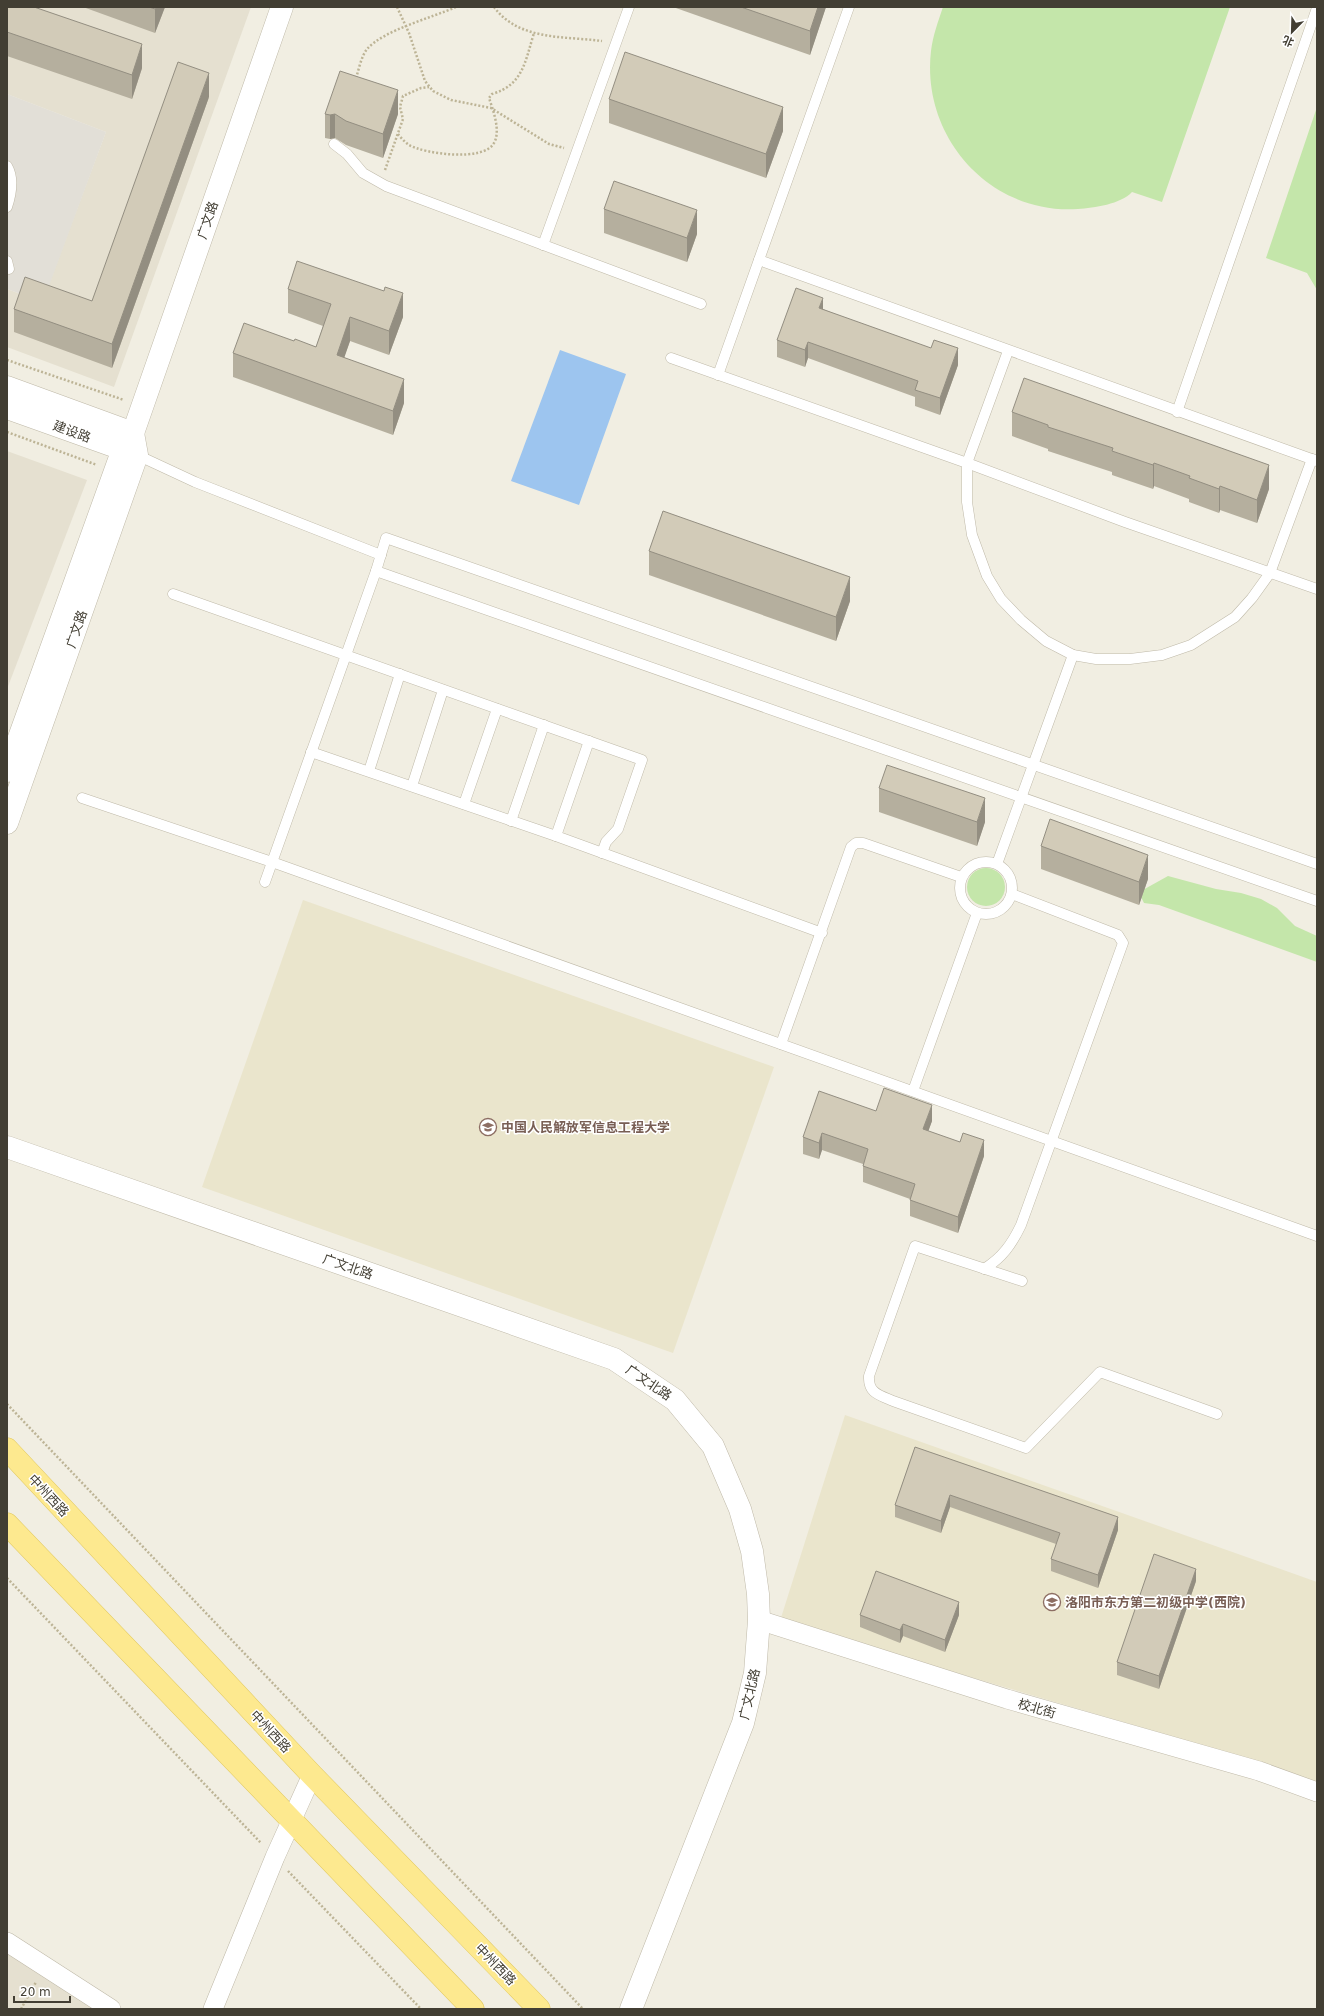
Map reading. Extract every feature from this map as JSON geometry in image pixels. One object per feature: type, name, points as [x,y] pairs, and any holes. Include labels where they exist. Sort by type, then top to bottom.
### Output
[{"type":"main road","name":"中州西路","points":[[7,1449],[312,1775],[539,2009]]},
{"type":"main road","points":[[7,1524],[473,2009]]},
{"type":"street","name":"广文路","points":[[7,823],[131,446],[141,406],[282,7]]},
{"type":"street","name":"建设路","points":[[7,388],[131,446]]},
{"type":"street","name":"建设路","points":[[7,408],[131,446]]},
{"type":"street","name":"广文路","points":[[7,771],[115,471],[131,446]]},
{"type":"street","name":"广文北路","points":[[7,1147],[614,1359],[675,1400],[713,1446],[740,1509],[752,1551],[758,1594],[759,1620],[755,1673],[742,1723],[631,2009]]},
{"type":"street","name":"校北街","points":[[759,1620],[1007,1699],[1259,1771],[1317,1792]]},
{"type":"street","points":[[213,2009],[275,1857],[293,1822],[312,1775]]},
{"type":"street","points":[[7,1942],[111,2009]]},
{"type":"lane","points":[[543,245],[629,7]]},
{"type":"lane","points":[[718,375],[849,7]]},
{"type":"lane","points":[[1177,412],[1317,8]]},
{"type":"lane","points":[[334,144],[347,154],[363,173],[386,186],[701,304]]},
{"type":"lane","points":[[7,166],[11,180],[10,196],[7,207]]},
{"type":"lane","points":[[759,260],[1177,412],[1314,460],[1270,573],[1235,617],[1191,645],[1162,655],[1130,659],[1096,659],[1073,655],[1046,641],[1021,620],[1001,599],[987,576],[972,535],[967,502],[967,464],[1008,351]]},
{"type":"lane","points":[[671,358],[1317,589]]},
{"type":"lane","points":[[131,446],[195,482],[382,554]]},
{"type":"lane","points":[[265,882],[382,554],[386,538],[1317,864]]},
{"type":"lane","points":[[376,571],[1317,901]]},
{"type":"lane","points":[[173,594],[642,760],[618,829],[606,842],[602,853]]},
{"type":"lane","points":[[997,864],[1034,766],[1073,655]]},
{"type":"lane","points":[[369,771],[400,674]]},
{"type":"lane","points":[[412,786],[443,690]]},
{"type":"lane","points":[[464,804],[497,709]]},
{"type":"lane","points":[[511,821],[544,725]]},
{"type":"lane","points":[[556,836],[589,741]]},
{"type":"lane","points":[[311,752],[556,836],[822,933]]},
{"type":"lane","points":[[82,798],[272,862],[1317,1236]]},
{"type":"lane","points":[[782,1044],[852,847],[856,843],[863,843],[961,878]]},
{"type":"lane","points":[[989,861],[997,864],[1005,869],[1010,876],[1013,885],[1009,902],[995,913],[986,915],[969,909],[963,902],[960,894],[961,878],[969,868],[980,862],[989,861]]},
{"type":"lane","points":[[984,1269],[995,1262],[1013,1242],[1024,1218],[1123,943],[1118,936],[1012,894]]},
{"type":"lane","points":[[914,1091],[977,913]]},
{"type":"lane","points":[[1022,1281],[915,1246],[869,1376],[870,1388],[874,1393],[1026,1448],[1100,1372],[1217,1414]]},
{"type":"path","points":[[397,7],[420,62],[424,81],[438,95],[451,100],[491,108],[549,144],[567,148],[580,144]]},
{"type":"path","points":[[353,84],[366,50],[374,43],[406,26],[456,7]]},
{"type":"path","points":[[494,7],[511,23],[534,33],[616,42]]},
{"type":"path","points":[[398,134],[409,145],[437,154],[464,154],[483,151],[492,146],[496,136],[496,121],[489,98],[492,94],[503,91],[521,74],[534,33]]},
{"type":"path","points":[[386,186],[382,180],[383,174],[403,119],[400,107],[403,96],[421,88],[429,87]]},
{"type":"path","points":[[7,360],[141,406]]},
{"type":"path","points":[[7,432],[115,471]]},
{"type":"path","points":[[7,1404],[584,2009]]},
{"type":"path","points":[[7,1578],[421,2009]]},
{"type":"path","points":[[21,2009],[44,1966]]},
{"type":"shaded area","points":[[7,7],[251,7],[114,387],[7,347],[7,289],[42,302],[106,132],[7,94]]},
{"type":"shaded area","points":[[7,94],[106,132],[43,302],[7,289]]},
{"type":"shaded area","points":[[7,451],[87,480],[7,689]]},
{"type":"shaded area","name":"中国人民解放军信息工程大学","points":[[303,900],[774,1067],[673,1353],[202,1187]]},
{"type":"shaded area","name":"洛阳市东方第二初级中学(西院)","points":[[845,1415],[1317,1582],[1317,1782],[1266,1764],[780,1621]]},
{"type":"shaded area","points":[[7,1947],[103,2009],[7,2009]]},
{"type":"green space","points":[[943,7],[1230,7],[1162,202],[1132,192],[1121,200],[1092,208],[1078,209],[1046,207],[1016,199],[990,184],[968,164],[950,140],[937,113],[931,83],[931,51]]},
{"type":"green space","points":[[1317,107],[1317,290],[1307,273],[1266,258]]},
{"type":"green space","points":[[986,868],[996,871],[1002,877],[1005,887],[1002,897],[996,903],[986,906],[976,903],[970,897],[967,887],[970,877],[976,871]]},
{"type":"green space","points":[[1168,876],[1216,889],[1241,893],[1261,899],[1277,908],[1295,926],[1317,936],[1317,962],[1159,905],[1144,903],[1141,897],[1141,891]]},
{"type":"water","points":[[560,350],[626,374],[579,505],[511,481]]},
{"type":"building","points":[[7,7],[34,7],[142,44],[132,75],[7,32]]},
{"type":"building","points":[[741,7],[818,7],[810,31]]},
{"type":"building","points":[[625,52],[783,107],[766,154],[609,99]]},
{"type":"building","points":[[178,62],[209,73],[112,344],[14,309],[25,277],[92,301]]},
{"type":"building","points":[[340,71],[398,90],[383,134],[346,121],[335,114],[325,114]]},
{"type":"building","points":[[614,181],[697,210],[687,238],[604,209]]},
{"type":"building","points":[[297,261],[384,291],[385,287],[403,293],[389,331],[350,317],[337,355],[404,379],[393,411],[233,353],[244,323],[294,341],[295,339],[316,347],[331,304],[288,289]]},
{"type":"building","points":[[796,288],[823,298],[819,308],[931,348],[934,340],[958,348],[940,398],[915,390],[918,381],[808,342],[805,350],[777,340]]},
{"type":"building","points":[[1024,378],[1269,465],[1257,500],[1220,486],[1219,489],[1189,478],[1190,476],[1154,463],[1153,465],[1112,451],[1113,448],[1048,427],[1048,425],[1012,412]]},
{"type":"building","points":[[663,511],[850,577],[836,617],[649,551]]},
{"type":"building","points":[[887,765],[985,798],[977,822],[879,788]]},
{"type":"building","points":[[1050,819],[1148,855],[1139,882],[1041,846]]},
{"type":"building","points":[[884,1088],[932,1105],[923,1129],[960,1142],[963,1133],[984,1140],[958,1217],[910,1200],[915,1184],[863,1166],[868,1149],[822,1133],[819,1143],[803,1137],[819,1091],[876,1111]]},
{"type":"building","points":[[915,1447],[1118,1517],[1098,1575],[1051,1559],[1060,1533],[950,1495],[941,1521],[895,1505]]},
{"type":"building","points":[[1154,1554],[1196,1569],[1159,1676],[1117,1662]]},
{"type":"building","points":[[876,1571],[959,1602],[945,1640],[903,1624],[900,1630],[860,1615]]},
{"type":"place","name":"中国人民解放军信息工程大学","points":[[488,1127]]},
{"type":"place","name":"洛阳市东方第二初级中学(西院)","points":[[1052,1602]]}]
